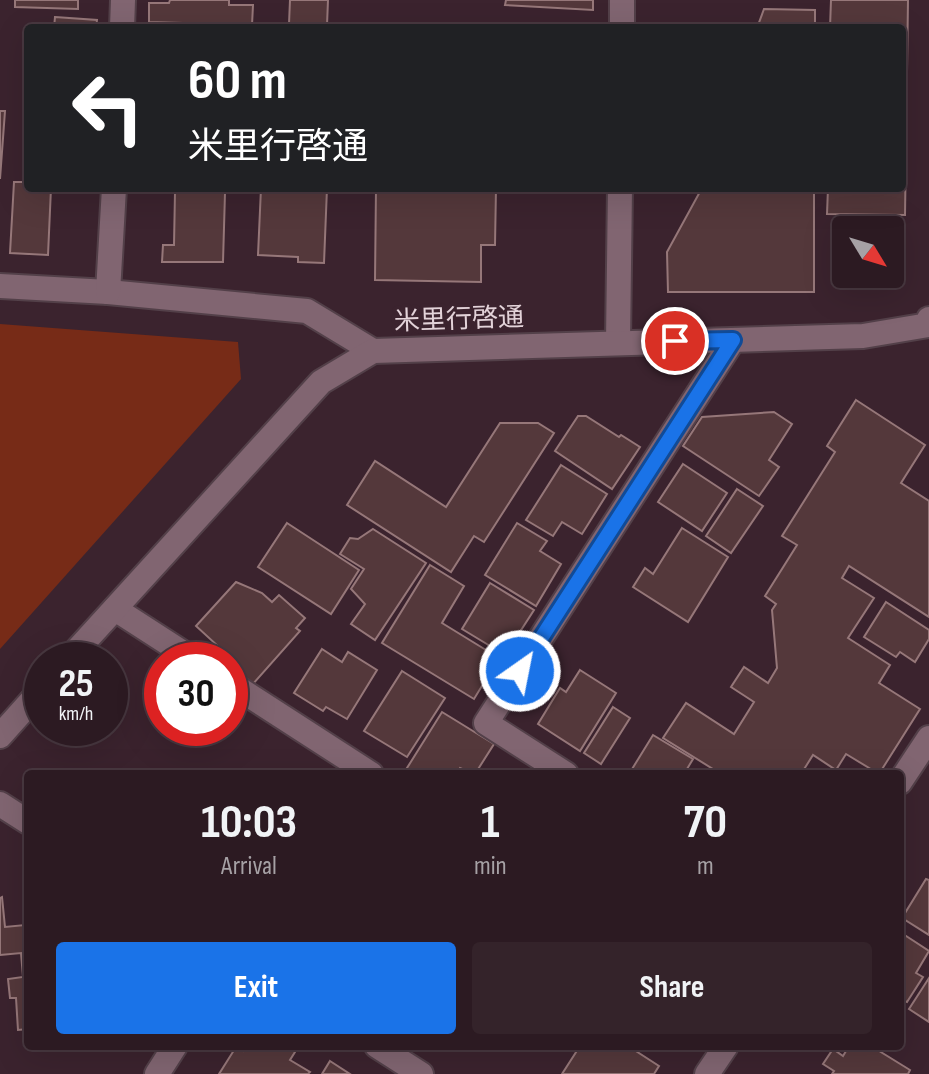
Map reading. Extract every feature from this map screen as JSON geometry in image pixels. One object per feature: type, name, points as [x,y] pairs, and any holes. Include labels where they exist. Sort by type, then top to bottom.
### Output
[{"type":"street","points":[[122,24],[123,0]]},
{"type":"street","points":[[622,0],[622,24]]},
{"type":"street","points":[[108,292],[114,192]]},
{"type":"street","points":[[618,342],[620,192]]},
{"type":"street","points":[[0,286],[108,292],[307,311],[373,351]]},
{"type":"street","name":"米里行啓通","points":[[85,642],[321,382],[373,351],[863,336],[929,324]]},
{"type":"street","points":[[560,770],[486,723],[733,340]]},
{"type":"street","points":[[115,609],[166,642]]},
{"type":"street","points":[[248,695],[365,770]]},
{"type":"street","points":[[0,736],[24,709]]},
{"type":"street","points":[[904,776],[929,738]]},
{"type":"street","points":[[0,804],[24,819]]},
{"type":"street","points":[[157,1074],[172,1050]]},
{"type":"street","points":[[383,1050],[421,1074]]},
{"type":"street","points":[[707,1074],[723,1050]]},
{"type":"shaded area","points":[[0,324],[238,342],[241,379],[0,649]]},
{"type":"building","points":[[15,0],[78,0],[78,9],[15,7]]},
{"type":"building","points":[[170,0],[229,0],[229,5],[253,5],[252,24],[149,22],[149,3],[169,3]]},
{"type":"building","points":[[290,0],[328,0],[327,24],[289,24]]},
{"type":"building","points":[[506,0],[593,0],[593,10],[505,5]]},
{"type":"building","points":[[831,0],[908,0],[906,143],[906,24],[830,24]]},
{"type":"building","points":[[764,9],[815,10],[815,24],[758,24]]},
{"type":"building","points":[[55,17],[97,20],[96,24],[54,24]]},
{"type":"building","points":[[0,111],[5,111],[0,179]]},
{"type":"building","points":[[14,182],[24,182],[24,192],[51,192],[48,255],[10,253]]},
{"type":"building","points":[[175,192],[225,193],[223,262],[162,262],[163,245],[174,245]]},
{"type":"building","points":[[261,192],[327,192],[324,263],[298,262],[298,257],[258,255]]},
{"type":"building","points":[[376,192],[496,192],[495,245],[481,245],[481,282],[375,280]]},
{"type":"building","points":[[700,192],[814,192],[814,292],[668,292],[667,252]]},
{"type":"building","points":[[828,192],[905,192],[905,215],[827,214]]},
{"type":"building","points":[[856,400],[925,445],[901,483],[929,501],[929,617],[849,566],[842,578],[874,598],[848,638],[890,665],[879,683],[920,709],[882,770],[872,770],[846,754],[836,770],[813,755],[804,770],[715,770],[663,738],[686,703],[734,734],[754,702],[731,687],[744,667],[768,683],[777,668],[772,610],[776,604],[765,596],[797,545],[782,536],[835,452],[827,446]]},
{"type":"building","points":[[774,412],[792,424],[769,460],[779,467],[759,496],[683,446],[702,417]]},
{"type":"building","points":[[578,416],[586,416],[640,447],[612,489],[555,451]]},
{"type":"building","points":[[500,423],[538,423],[554,433],[484,542],[474,536],[451,572],[347,505],[375,461],[446,507]]},
{"type":"building","points":[[683,464],[727,493],[702,531],[658,502]]},
{"type":"building","points":[[561,465],[607,494],[582,534],[562,522],[553,536],[526,520]]},
{"type":"building","points":[[737,489],[763,506],[731,553],[706,536]]},
{"type":"building","points":[[287,523],[359,570],[331,614],[258,567]]},
{"type":"building","points":[[517,523],[547,541],[540,551],[561,564],[536,606],[485,575]]},
{"type":"building","points":[[682,528],[728,557],[688,622],[633,587],[645,568],[653,574]]},
{"type":"building","points":[[373,529],[426,563],[375,640],[351,624],[365,604],[351,589],[364,569],[340,554],[350,538],[358,539]]},
{"type":"building","points":[[430,565],[464,586],[442,623],[499,658],[474,699],[382,643]]},
{"type":"building","points":[[236,582],[262,593],[272,602],[279,595],[305,618],[296,628],[300,631],[252,685],[248,681],[248,642],[214,642],[196,626]]},
{"type":"building","points":[[490,583],[534,610],[505,655],[462,629]]},
{"type":"building","points":[[886,602],[929,630],[929,639],[915,662],[900,652],[896,657],[864,637]]},
{"type":"building","points":[[322,649],[342,662],[348,652],[377,670],[347,719],[326,707],[323,711],[294,693]]},
{"type":"building","points":[[580,670],[616,693],[580,751],[538,724],[560,688],[566,692]]},
{"type":"building","points":[[402,671],[445,698],[407,757],[364,731]]},
{"type":"building","points":[[613,707],[630,718],[601,764],[584,753]]},
{"type":"building","points":[[442,712],[494,744],[478,770],[407,768]]},
{"type":"building","points":[[653,735],[693,759],[686,770],[631,770]]},
{"type":"building","points":[[926,879],[929,880],[929,935],[904,919]]},
{"type":"building","points":[[0,898],[5,927],[24,925],[24,1029],[18,1030],[16,998],[10,998],[8,979],[23,977],[21,953],[0,955]]},
{"type":"building","points":[[904,935],[929,951],[916,973],[923,977],[907,1002],[904,1001]]},
{"type":"building","points":[[929,978],[929,1022],[909,1009]]},
{"type":"building","points":[[234,1050],[292,1050],[295,1052],[290,1060],[310,1072],[219,1074]]},
{"type":"building","points":[[577,1050],[634,1050],[659,1066],[654,1074],[562,1074]]},
{"type":"building","points":[[832,1050],[843,1056],[847,1050],[878,1050],[910,1070],[908,1074],[832,1074],[834,1071],[823,1064]]},
{"type":"building","points":[[330,1061],[350,1074],[322,1074]]},
{"type":"route","points":[[520,671],[733,340],[675,341]]}]
